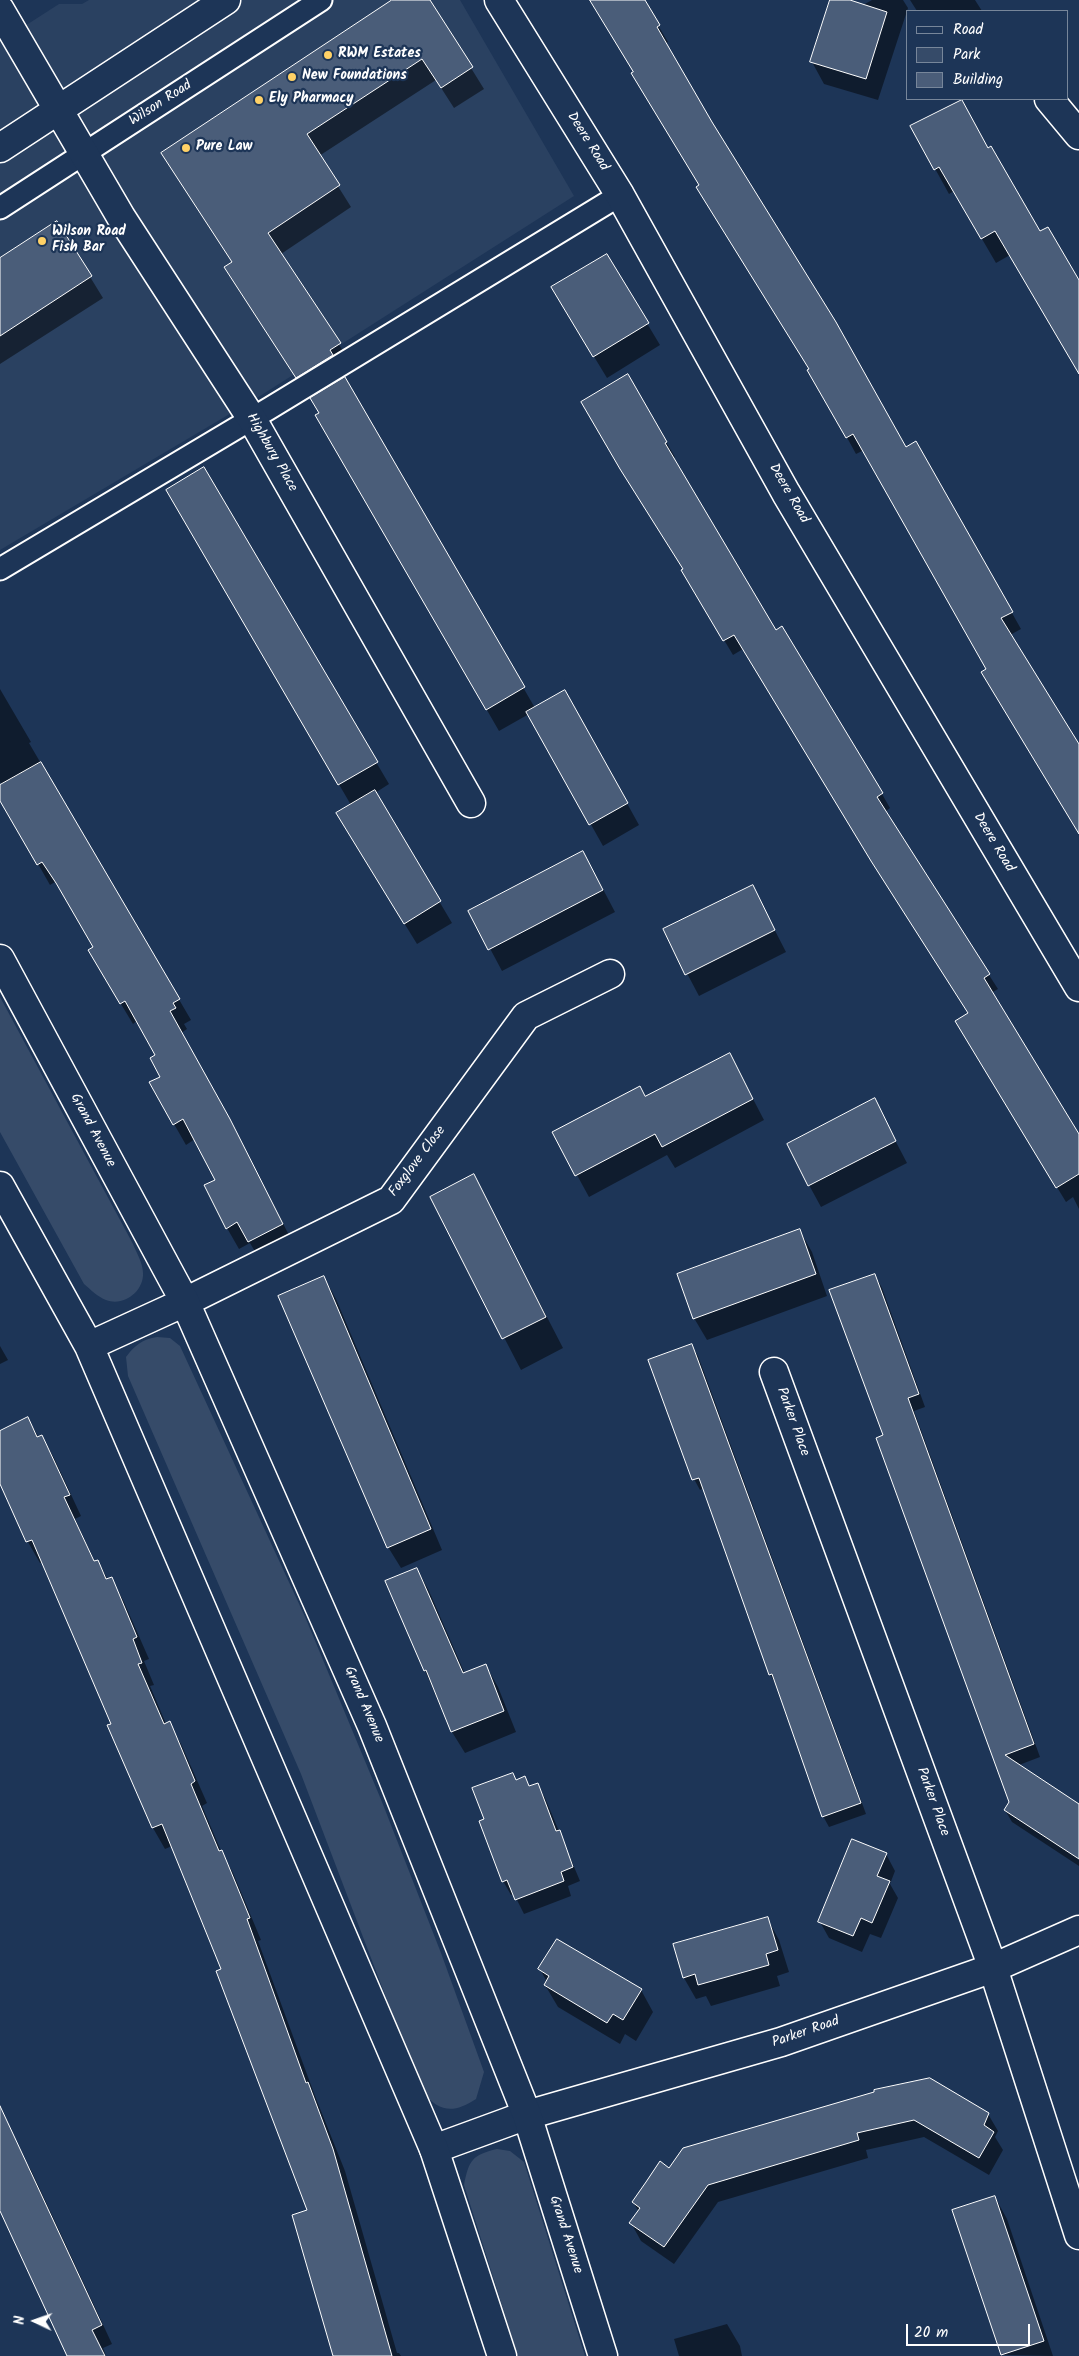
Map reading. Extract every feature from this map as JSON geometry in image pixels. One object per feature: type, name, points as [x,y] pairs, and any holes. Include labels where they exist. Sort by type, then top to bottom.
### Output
[{"type":"street","points":[[0,148],[226,0]]},
{"type":"street","name":"Deere Road","points":[[499,0],[620,195],[786,493],[1079,987]]},
{"type":"street","name":"Highbury Place","points":[[0,10],[121,217],[252,419],[471,803]]},
{"type":"street","points":[[1050,100],[1079,135]]},
{"type":"street","name":"Grand Avenue","points":[[0,959],[185,1302],[372,1726],[527,2115],[603,2356]]},
{"type":"street","name":"Foxglove Close","points":[[185,1302],[391,1200],[526,1016],[610,974]]},
{"type":"street","points":[[0,1186],[88,1346],[434,2149],[502,2356]]},
{"type":"street","points":[[88,1346],[185,1302]]},
{"type":"street","name":"Parker Place","points":[[774,1372],[993,1968],[1079,2235]]},
{"type":"street","name":"Parker Road","points":[[527,2115],[781,2042],[993,1968],[1079,1930]]},
{"type":"street","points":[[434,2149],[527,2115]]},
{"type":"lane","name":"Wilson Road","points":[[0,208],[321,0]]},
{"type":"lane","points":[[0,568],[252,419],[620,195]]},
{"type":"shaded area","points":[[89,0],[460,0],[574,196],[260,396],[0,550],[0,42],[59,4],[82,4]]},
{"type":"green space","points":[[0,997],[139,1258],[143,1269],[142,1280],[132,1296],[126,1299],[113,1302],[106,1300],[84,1284],[0,1132]]},
{"type":"green space","points":[[157,1337],[170,1338],[180,1346],[306,1619],[382,1802],[441,1953],[484,2072],[476,2099],[468,2104],[454,2109],[447,2109],[435,2104],[422,2092],[301,1774],[128,1376],[126,1357],[140,1343]]},
{"type":"green space","points":[[497,2149],[510,2151],[524,2162],[585,2356],[518,2356],[464,2185],[473,2160],[477,2156]]},
{"type":"building","points":[[392,0],[430,0],[473,67],[441,88],[422,59],[307,134],[340,185],[268,233],[341,343],[330,350],[333,355],[296,378],[224,267],[232,262],[161,153]]},
{"type":"building","points":[[590,0],[645,0],[660,25],[657,27],[712,122],[836,322],[906,447],[916,441],[1013,612],[1001,618],[1079,744],[1079,834],[981,672],[986,669],[853,434],[846,438],[807,370],[809,369],[696,187],[699,185],[631,73],[633,72]]},
{"type":"building","points":[[830,0],[850,0],[887,12],[866,79],[810,62]]},
{"type":"building","points":[[962,100],[988,148],[991,146],[1040,231],[1048,227],[1079,280],[1079,374],[995,231],[981,239],[939,167],[934,170],[910,126]]},
{"type":"building","points":[[57,221],[92,276],[0,336],[0,258]]},
{"type":"building","points":[[607,254],[649,323],[593,357],[551,287]]},
{"type":"building","points":[[628,374],[667,442],[665,443],[776,630],[782,626],[883,793],[877,797],[990,974],[984,978],[1079,1134],[1079,1174],[1056,1188],[955,1021],[968,1013],[871,861],[734,635],[723,641],[681,570],[683,569],[620,469],[581,402]]},
{"type":"building","points":[[345,377],[525,687],[486,710],[315,415],[319,413],[310,398]]},
{"type":"building","points":[[204,467],[378,762],[338,785],[166,490]]},
{"type":"building","points":[[565,690],[628,803],[589,825],[526,712]]},
{"type":"building","points":[[41,762],[180,999],[173,1003],[176,1008],[170,1011],[230,1119],[283,1224],[248,1242],[237,1222],[226,1229],[204,1185],[215,1180],[183,1119],[173,1125],[149,1082],[160,1077],[150,1058],[155,1055],[125,1001],[120,1004],[88,950],[93,947],[56,883],[42,862],[37,865],[0,801],[0,785]]},
{"type":"building","points":[[375,790],[441,901],[404,924],[336,813]]},
{"type":"building","points":[[583,851],[603,890],[488,950],[468,911]]},
{"type":"building","points":[[753,885],[775,930],[685,975],[663,929]]},
{"type":"building","points":[[730,1053],[753,1099],[662,1147],[655,1134],[575,1176],[552,1132],[640,1086],[645,1096]]},
{"type":"building","points":[[875,1098],[896,1141],[808,1186],[787,1144]]},
{"type":"building","points":[[474,1174],[546,1317],[502,1339],[430,1197]]},
{"type":"building","points":[[800,1229],[816,1274],[693,1319],[677,1274]]},
{"type":"building","points":[[875,1274],[919,1394],[908,1398],[1034,1744],[1005,1755],[1079,1804],[1079,1859],[1004,1810],[1009,1802],[876,1438],[883,1435],[829,1290]]},
{"type":"building","points":[[324,1276],[431,1529],[387,1548],[278,1296]]},
{"type":"building","points":[[692,1344],[861,1803],[822,1817],[772,1674],[769,1675],[699,1478],[692,1480],[648,1360]]},
{"type":"building","points":[[28,1417],[37,1437],[42,1435],[70,1495],[64,1497],[94,1561],[98,1560],[106,1579],[112,1577],[137,1637],[133,1639],[142,1663],[138,1664],[164,1724],[170,1721],[195,1781],[191,1784],[219,1851],[222,1850],[250,1918],[247,1919],[306,2083],[308,2082],[333,2149],[392,2356],[333,2356],[292,2215],[307,2210],[216,1971],[221,1969],[162,1824],[152,1828],[107,1725],[111,1724],[32,1540],[26,1542],[0,1484],[0,1431]]},
{"type":"building","points":[[417,1568],[463,1673],[486,1664],[504,1711],[451,1732],[426,1670],[424,1671],[385,1581]]},
{"type":"building","points":[[513,1773],[516,1780],[525,1776],[529,1786],[538,1783],[556,1831],[560,1830],[573,1867],[561,1872],[564,1881],[515,1900],[507,1880],[502,1882],[479,1821],[484,1819],[472,1788]]},
{"type":"building","points":[[852,1839],[887,1853],[877,1876],[890,1881],[872,1923],[861,1918],[853,1936],[818,1922]]},
{"type":"building","points":[[768,1917],[778,1950],[766,1954],[769,1965],[698,1985],[695,1974],[683,1978],[673,1944]]},
{"type":"building","points":[[557,1939],[642,1989],[623,2020],[613,2014],[607,2023],[544,1985],[549,1976],[538,1969]]},
{"type":"building","points":[[930,2078],[989,2113],[984,2125],[994,2132],[979,2158],[914,2120],[857,2133],[859,2140],[708,2185],[664,2247],[629,2223],[640,2208],[632,2202],[660,2161],[669,2168],[683,2148],[874,2092],[874,2090]]},
{"type":"building","points":[[0,2106],[102,2325],[92,2330],[105,2356],[67,2356],[0,2211]]},
{"type":"building","points":[[995,2196],[1044,2341],[1001,2355],[952,2210]]},
{"type":"place","name":"RWM Estates","points":[[328,55]]},
{"type":"place","name":"New Foundations","points":[[292,77]]},
{"type":"place","name":"Ely Pharmacy","points":[[259,100]]},
{"type":"place","name":"Pure Law","points":[[186,148]]},
{"type":"place","name":"Wilson Road Fish Bar","points":[[42,241]]}]
